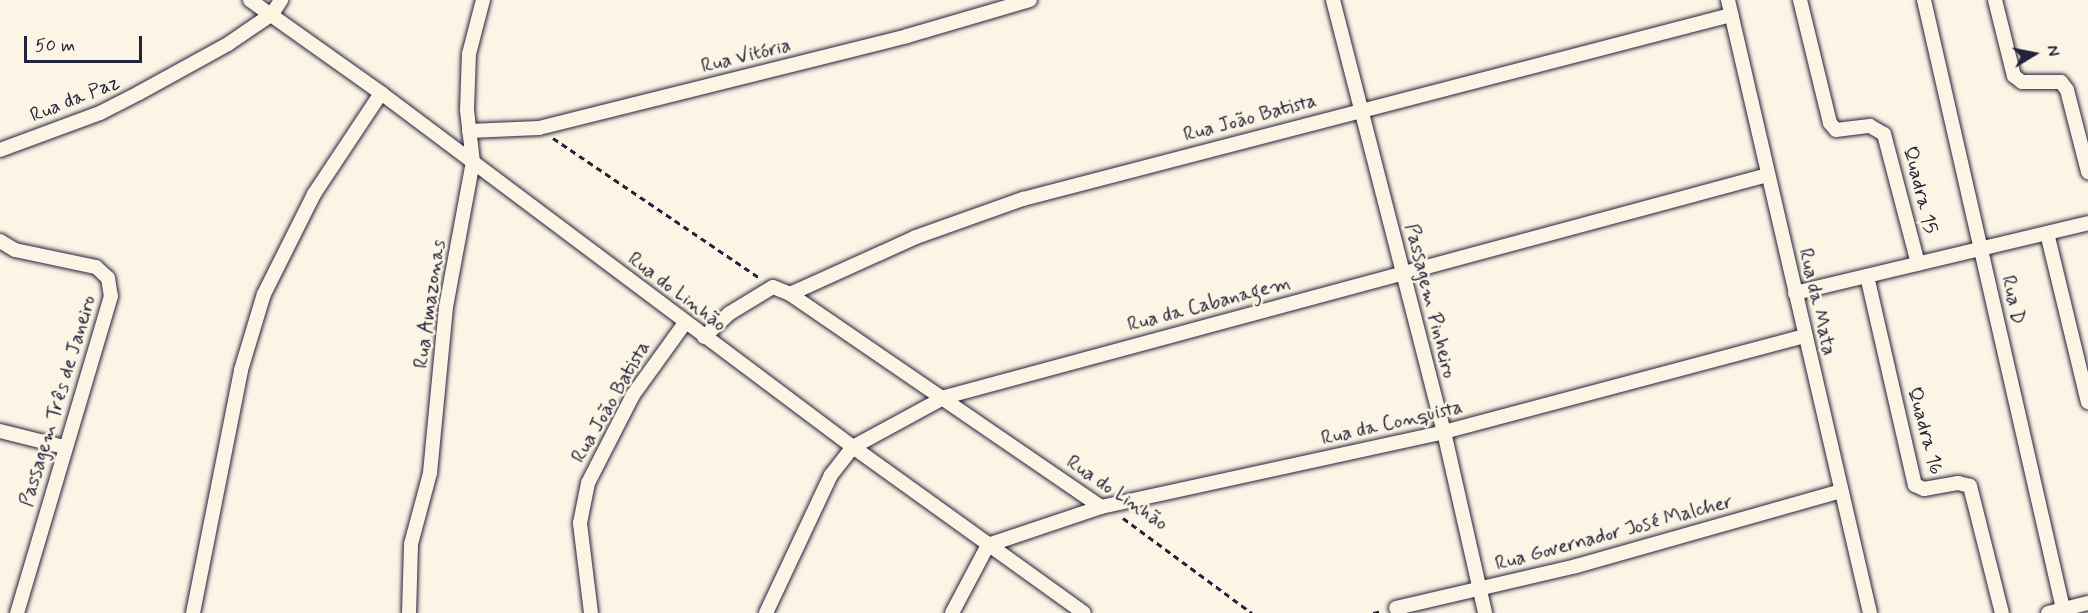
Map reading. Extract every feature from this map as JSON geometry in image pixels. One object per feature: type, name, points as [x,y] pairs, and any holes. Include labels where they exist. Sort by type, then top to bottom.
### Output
[{"type":"street","name":"Rua do Linhão","points":[[250,0],[381,93],[853,447],[1084,613]]},
{"type":"street","name":"Rua da Paz","points":[[0,150],[100,113],[228,44],[272,14],[281,0]]},
{"type":"street","name":"Rua Amazonas","points":[[409,613],[411,544],[430,473],[446,307],[473,162],[469,131],[469,54],[483,0]]},
{"type":"street","name":"Rua Vitória","points":[[469,131],[539,128],[907,36],[1030,0]]},
{"type":"street","name":"Passagem Pinheiro","points":[[1333,0],[1444,432],[1485,613]]},
{"type":"street","name":"Rua da Mata","points":[[1728,0],[1870,613]]},
{"type":"street","name":"Quadra 15","points":[[1800,0],[1830,123],[1836,130],[1870,126],[1884,134],[1918,264]]},
{"type":"street","name":"Rua D","points":[[1924,0],[2063,609]]},
{"type":"street","points":[[1995,0],[2014,76],[2022,82],[2061,82],[2067,90],[2088,172]]},
{"type":"street","name":"Rua João Batista","points":[[790,294],[916,237],[1023,199],[1362,109],[1731,15]]},
{"type":"street","points":[[193,613],[241,370],[264,294],[314,194],[381,93]]},
{"type":"street","name":"Rua da Cabanagem","points":[[766,613],[831,476],[853,447],[945,397],[1402,271],[1767,175]]},
{"type":"street","points":[[1795,293],[2088,223]]},
{"type":"street","points":[[2047,233],[2088,402]]},
{"type":"street","name":"Passagem Três de Janeiro","points":[[0,242],[15,250],[96,267],[110,285],[111,296],[64,447],[17,613]]},
{"type":"street","name":"Quadra 16","points":[[1867,276],[1916,485],[1924,489],[1958,483],[1970,486],[2002,613]]},
{"type":"street","name":"Rua do Linhão","points":[[773,287],[790,294],[945,397],[1101,507]]},
{"type":"street","points":[[704,337],[729,313],[773,287]]},
{"type":"street","name":"Rua João Batista","points":[[591,613],[580,524],[588,483],[633,395],[685,322]]},
{"type":"street","name":"Rua da Conquista","points":[[988,545],[1101,507],[1444,432],[1805,336]]},
{"type":"street","points":[[0,431],[64,447]]},
{"type":"street","name":"Rua Governador José Malcher","points":[[1396,608],[1480,589],[1841,491]]},
{"type":"street","points":[[952,613],[988,545]]},
{"type":"street","points":[[2048,613],[2088,603]]},
{"type":"path","points":[[539,128],[773,287]]},
{"type":"path","name":"Rua do Linhão","points":[[1101,507],[1125,519],[1252,613]]}]
